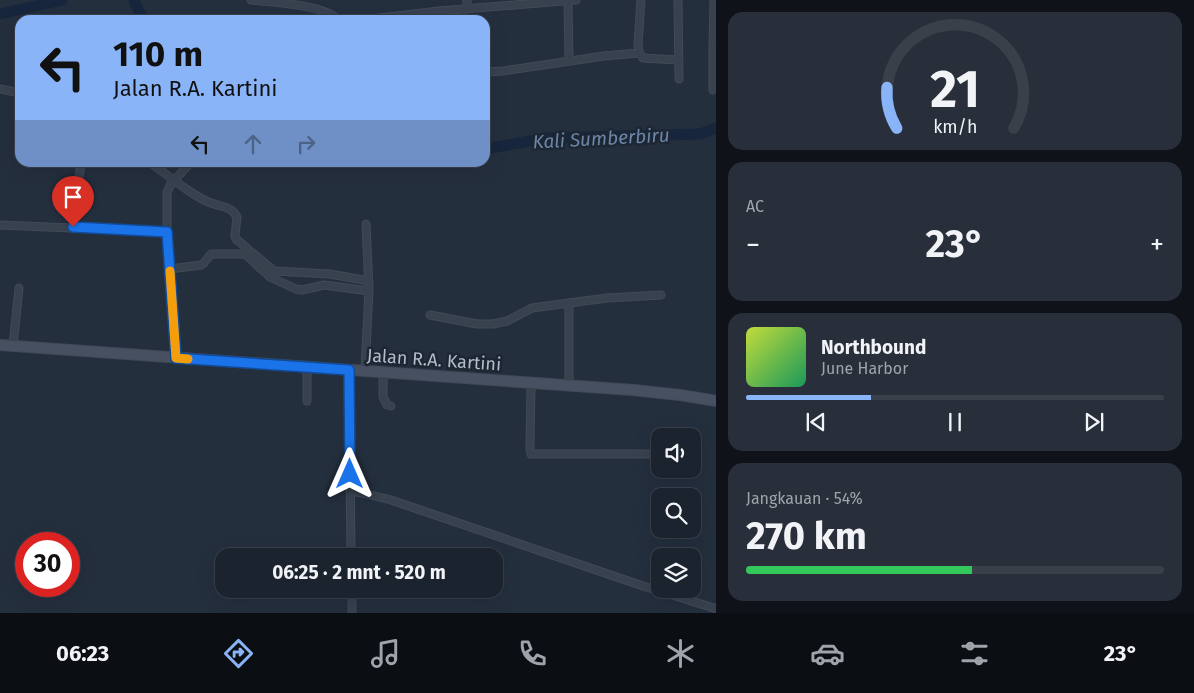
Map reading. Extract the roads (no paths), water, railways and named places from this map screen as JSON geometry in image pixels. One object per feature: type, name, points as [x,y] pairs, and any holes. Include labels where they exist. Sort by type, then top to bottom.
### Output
[{"type":"main road","name":"Jalan R.A. Kartini","points":[[0,345],[680,394],[716,401]]},
{"type":"street","points":[[251,0],[301,5],[331,15]]},
{"type":"street","points":[[466,0],[467,9]]},
{"type":"street","points":[[410,15],[511,3],[572,0],[569,61]]},
{"type":"street","points":[[641,0],[639,53],[648,60],[678,60]]},
{"type":"street","points":[[678,0],[678,79]]},
{"type":"street","points":[[713,90],[715,48],[714,0]]},
{"type":"street","points":[[458,10],[458,15]]},
{"type":"street","points":[[490,71],[639,53]]},
{"type":"street","points":[[0,90],[15,92]]},
{"type":"street","points":[[73,227],[80,167]]},
{"type":"street","points":[[156,167],[173,182],[204,200],[232,210],[237,217],[236,239],[272,274],[330,274],[369,286]]},
{"type":"street","points":[[176,358],[167,232],[167,192],[186,167]]},
{"type":"street","points":[[365,371],[369,286],[366,224]]},
{"type":"street","points":[[0,225],[167,232]]},
{"type":"street","points":[[170,269],[202,265],[211,254],[245,254],[296,289],[302,290],[324,285],[369,286]]},
{"type":"street","points":[[13,346],[20,288]]},
{"type":"street","points":[[430,315],[477,324],[494,324],[507,321],[532,308],[607,298],[661,295]]},
{"type":"street","points":[[569,304],[569,386]]},
{"type":"street","points":[[306,367],[307,401]]},
{"type":"street","points":[[349,370],[351,548]]},
{"type":"street","points":[[383,372],[383,397],[385,403],[391,406]]},
{"type":"street","points":[[531,383],[530,449],[532,454],[651,454]]},
{"type":"street","points":[[350,491],[391,500],[716,610]]},
{"type":"street","points":[[352,598],[352,613]]},
{"type":"waterway","name":"Kali Sumberbiru","points":[[0,14],[62,0]]},
{"type":"waterway","name":"Kali Sumberbiru","points":[[134,0],[141,15]]},
{"type":"waterway","name":"Kali Sumberbiru","points":[[490,148],[547,138],[700,134],[716,128]]}]
